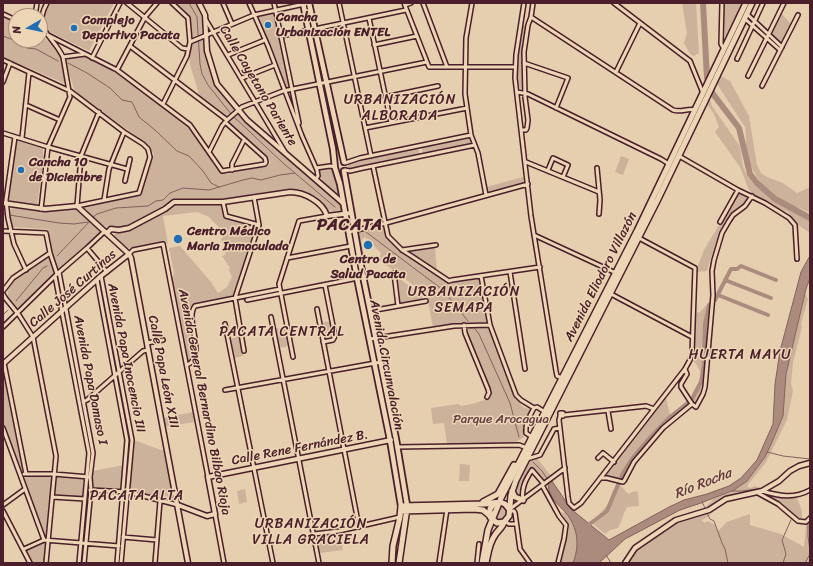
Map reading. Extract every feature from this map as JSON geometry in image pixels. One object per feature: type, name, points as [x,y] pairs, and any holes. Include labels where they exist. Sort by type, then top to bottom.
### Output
[{"type":"highway","name":"Avenida Eliodoro Villazón","points":[[714,76],[724,49],[746,3]]},
{"type":"highway","name":"Avenida Eliodoro Villazón","points":[[482,563],[490,517],[497,502],[527,448],[616,273],[695,110],[752,3]]},
{"type":"highway","name":"Avenida Eliodoro Villazón","points":[[511,511],[512,491],[679,156],[705,93]]},
{"type":"highway","points":[[479,504],[498,494],[519,456],[527,448]]},
{"type":"highway","points":[[512,491],[515,497],[522,501]]},
{"type":"highway","points":[[404,508],[497,502],[505,504],[511,511],[509,517],[490,544],[486,563]]},
{"type":"highway","points":[[447,506],[481,509],[499,523],[505,521]]},
{"type":"highway","name":"Avenida Circunvalación","points":[[399,563],[406,517],[404,508]]},
{"type":"highway","name":"Avenida Circunvalación","points":[[392,563],[393,542],[404,508]]},
{"type":"main road","points":[[309,3],[344,163],[346,166],[345,170],[341,172],[335,167],[340,161],[344,163]]},
{"type":"main road","name":"Avenida Circunvalación","points":[[303,4],[334,149],[335,167],[344,204],[351,246],[404,508]]},
{"type":"main road","name":"Avenida Circunvalación","points":[[345,170],[354,231],[396,439],[404,508]]},
{"type":"street","points":[[92,58],[120,3]]},
{"type":"street","points":[[128,3],[182,48],[188,49]]},
{"type":"street","points":[[117,70],[145,17],[156,3]]},
{"type":"street","points":[[163,104],[186,60],[190,42],[188,18],[172,3]]},
{"type":"street","name":"Calle Cayetano Pariente","points":[[199,3],[204,11],[206,20],[242,78],[285,153],[344,204]]},
{"type":"street","points":[[223,3],[232,24]]},
{"type":"street","points":[[249,3],[316,168],[318,174],[316,179]]},
{"type":"street","points":[[274,3],[302,136]]},
{"type":"street","points":[[190,42],[254,15],[309,3]]},
{"type":"street","points":[[339,3],[371,156]]},
{"type":"street","points":[[411,3],[404,4],[429,67],[515,67]]},
{"type":"street","points":[[423,3],[447,67]]},
{"type":"street","points":[[472,3],[466,38],[464,67],[465,94],[471,135],[476,145],[486,195]]},
{"type":"street","points":[[524,3],[515,67],[517,92],[534,235],[556,371],[557,376],[562,378]]},
{"type":"street","points":[[522,130],[526,130],[528,120],[525,92],[524,52],[533,3]]},
{"type":"street","points":[[614,3],[690,61],[705,93]]},
{"type":"street","points":[[722,3],[722,44],[724,49]]},
{"type":"street","points":[[737,59],[763,3]]},
{"type":"street","points":[[748,76],[784,3]]},
{"type":"street","points":[[281,36],[406,10]]},
{"type":"street","points":[[523,12],[527,10],[530,17],[673,110],[695,110]]},
{"type":"street","points":[[745,15],[755,20],[781,49]]},
{"type":"street","points":[[745,15],[752,25],[781,49]]},
{"type":"street","points":[[762,86],[798,15]]},
{"type":"street","points":[[522,17],[525,20],[530,17]]},
{"type":"street","points":[[369,18],[391,124]]},
{"type":"street","points":[[206,20],[207,51],[217,84],[247,120],[285,153]]},
{"type":"street","points":[[616,72],[640,23]]},
{"type":"street","points":[[48,35],[117,70],[190,125],[220,170],[232,170],[264,165],[266,162],[265,158],[244,140],[226,121],[130,46]]},
{"type":"street","points":[[41,209],[48,147],[70,97],[63,57],[59,48],[48,35]]},
{"type":"street","points":[[374,45],[417,36]]},
{"type":"street","points":[[228,55],[264,40]]},
{"type":"street","points":[[63,57],[86,54]]},
{"type":"street","points":[[3,60],[70,91],[124,132],[143,144],[148,149],[150,154],[140,193],[78,206],[41,209],[5,204]]},
{"type":"street","points":[[209,152],[226,121],[238,110],[256,102],[292,89],[426,62]]},
{"type":"street","points":[[3,82],[10,63]]},
{"type":"street","points":[[524,63],[568,78],[556,108]]},
{"type":"street","points":[[242,78],[275,65]]},
{"type":"street","points":[[22,138],[29,73]]},
{"type":"street","points":[[385,97],[438,86]]},
{"type":"street","points":[[517,92],[525,92],[669,164]]},
{"type":"street","points":[[26,105],[60,120]]},
{"type":"street","points":[[366,128],[467,108]]},
{"type":"street","points":[[78,206],[81,156],[99,112]]},
{"type":"street","points":[[104,200],[110,164],[124,132]]},
{"type":"street","points":[[3,133],[127,169]]},
{"type":"street","points":[[344,163],[350,160],[471,135]]},
{"type":"street","points":[[15,137],[5,204],[14,244],[26,270]]},
{"type":"street","points":[[232,170],[232,164],[244,140]]},
{"type":"street","points":[[345,170],[350,171],[476,145]]},
{"type":"street","points":[[679,156],[781,213],[795,225],[797,259]]},
{"type":"street","points":[[548,170],[553,158],[568,165],[563,177]]},
{"type":"street","points":[[125,182],[130,159]]},
{"type":"street","points":[[526,162],[599,192]]},
{"type":"street","points":[[316,168],[330,166],[335,167]]},
{"type":"street","points":[[373,166],[388,236],[402,250],[449,280],[540,267]]},
{"type":"street","points":[[597,168],[599,214]]},
{"type":"street","points":[[349,232],[528,184]]},
{"type":"street","points":[[720,222],[738,190]]},
{"type":"street","points":[[3,327],[57,274],[106,232],[111,229],[119,230],[128,228],[174,202],[223,202],[290,192],[300,192],[319,205],[326,212],[327,216]]},
{"type":"street","points":[[685,370],[687,374],[681,384],[681,387],[692,404],[696,407],[704,394],[705,387],[713,295],[712,271],[716,252],[722,233],[733,215],[746,206],[752,196]]},
{"type":"street","points":[[244,351],[235,298],[259,225],[254,197]]},
{"type":"street","points":[[223,202],[225,214],[228,217],[259,225]]},
{"type":"street","points":[[78,206],[129,254]]},
{"type":"street","points":[[293,357],[279,284],[300,221],[351,213]]},
{"type":"street","points":[[3,231],[11,231]]},
{"type":"street","name":"Avenida Papa Damaso I","points":[[11,231],[46,233],[50,253],[66,307],[93,453],[86,489],[79,563]]},
{"type":"street","points":[[534,235],[616,273]]},
{"type":"street","points":[[561,415],[559,420],[568,498],[569,503],[574,508],[581,503],[614,462],[685,370],[691,357],[695,268],[639,238]]},
{"type":"street","name":"Calle José Curtinas","points":[[3,363],[101,276],[133,250],[163,244]]},
{"type":"street","name":"Avenida General Bernardino Bilbao Rioja","points":[[163,244],[224,563]]},
{"type":"street","points":[[402,250],[436,245]]},
{"type":"street","points":[[287,258],[351,246]]},
{"type":"street","points":[[87,248],[107,272]]},
{"type":"street","points":[[46,563],[56,456],[33,337],[3,293],[13,278],[50,253]]},
{"type":"street","name":"Calle Papa León XIII","points":[[129,254],[188,563]]},
{"type":"street","points":[[510,272],[525,369]]},
{"type":"street","points":[[394,273],[398,306]]},
{"type":"street","name":"Avenida Papa Damaso I","points":[[57,274],[61,312],[89,453],[89,477],[91,490],[84,563]]},
{"type":"street","name":"Avenida Papa Inocencio III","points":[[101,276],[132,444],[121,563]]},
{"type":"street","points":[[481,276],[490,325],[516,395],[534,408],[537,407],[545,412]]},
{"type":"street","points":[[247,300],[363,277]]},
{"type":"street","name":"Avenida Papa Inocencio III","points":[[97,280],[116,375],[127,443],[117,563]]},
{"type":"street","points":[[323,342],[333,340],[335,336],[325,285]]},
{"type":"street","points":[[187,365],[192,362],[196,352],[192,309],[198,305],[280,289]]},
{"type":"street","points":[[611,294],[692,337]]},
{"type":"street","points":[[370,311],[426,301]]},
{"type":"street","points":[[317,309],[359,527]]},
{"type":"street","points":[[271,317],[319,563]]},
{"type":"street","points":[[225,324],[273,563]]},
{"type":"street","points":[[370,339],[464,325],[490,325]]},
{"type":"street","points":[[464,325],[465,333],[488,389],[489,393],[487,398]]},
{"type":"street","points":[[147,343],[163,340]]},
{"type":"street","points":[[79,403],[87,400],[143,351],[148,350]]},
{"type":"street","points":[[225,390],[381,362]]},
{"type":"street","points":[[3,363],[26,474]]},
{"type":"street","points":[[601,478],[623,482],[634,462],[663,428],[692,404]]},
{"type":"street","points":[[552,410],[561,415],[646,406],[654,409]]},
{"type":"street","points":[[532,437],[526,433],[526,428],[534,408]]},
{"type":"street","points":[[608,411],[611,429]]},
{"type":"street","points":[[3,428],[44,540]]},
{"type":"street","points":[[527,459],[540,455],[554,429],[560,428]]},
{"type":"street","name":"Calle Rene Fernández B.","points":[[208,477],[396,439]]},
{"type":"street","points":[[127,443],[132,444]]},
{"type":"street","points":[[397,447],[519,445],[527,448]]},
{"type":"street","points":[[598,458],[602,453],[614,462]]},
{"type":"street","points":[[625,563],[635,548],[676,520],[708,510],[726,499],[760,492],[779,481],[798,466],[810,463]]},
{"type":"street","points":[[511,511],[565,468]]},
{"type":"street","points":[[511,511],[522,501],[524,485],[532,470],[544,484],[559,516],[566,525],[558,563]]},
{"type":"street","points":[[21,475],[54,474],[89,477]]},
{"type":"street","points":[[3,505],[25,489]]},
{"type":"street","points":[[86,489],[128,492],[178,505],[207,516],[215,514]]},
{"type":"street","points":[[760,492],[788,496],[802,494],[810,490]]},
{"type":"street","points":[[760,492],[778,504],[798,521],[806,522],[810,518]]},
{"type":"street","points":[[52,497],[85,499]]},
{"type":"street","points":[[155,563],[160,501]]},
{"type":"street","points":[[439,563],[447,506]]},
{"type":"street","points":[[3,511],[30,563]]},
{"type":"street","points":[[511,511],[516,524],[520,549],[530,563]]},
{"type":"street","points":[[314,534],[359,527],[400,517],[406,517]]},
{"type":"street","points":[[505,521],[509,524],[516,524]]},
{"type":"street","points":[[124,537],[157,540]]},
{"type":"street","points":[[24,549],[44,540],[123,546]]},
{"type":"street","points":[[476,563],[479,544]]},
{"type":"green space","name":"Complejo Deportivo Pacata","points":[[51,3],[114,3],[89,51],[50,32],[48,29],[48,8]]},
{"type":"green space","points":[[174,3],[197,3],[204,17],[205,32],[192,37],[189,15]]},
{"type":"green space","points":[[682,3],[696,3],[699,53],[694,56],[690,54],[684,43],[687,33]]},
{"type":"green space","points":[[723,3],[742,3],[725,36]]},
{"type":"green space","points":[[780,12],[791,24],[783,42],[780,43],[771,33]]},
{"type":"green space","points":[[272,13],[275,15],[290,86],[288,88],[285,86],[258,18],[259,16]]},
{"type":"green space","points":[[3,17],[8,19],[8,48],[48,48],[48,41],[57,49],[61,57],[66,84],[3,57]]},
{"type":"green space","points":[[524,25],[527,26],[522,54],[523,84],[521,89],[518,84],[517,69]]},
{"type":"green space","points":[[203,39],[205,52],[216,86],[234,108],[234,110],[226,117],[204,102],[198,91],[189,57],[192,46],[196,42]]},
{"type":"green space","points":[[85,57],[94,60],[115,73],[161,105],[190,128],[222,173],[226,174],[267,166],[271,162],[229,123],[229,121],[238,113],[342,206],[341,210],[336,212],[327,209],[306,193],[294,190],[223,200],[172,201],[165,208],[127,227],[106,227],[100,224],[82,206],[141,194],[154,154],[145,143],[74,89],[65,60]]},
{"type":"green space","points":[[721,76],[730,81],[749,116],[757,165],[761,173],[783,183],[797,193],[810,187],[810,213],[780,199],[767,189],[757,177],[747,154],[745,127],[717,84]]},
{"type":"green space","points":[[325,84],[341,159],[337,160],[337,153],[323,85]]},
{"type":"green space","points":[[710,100],[712,106],[739,145],[743,166],[748,177],[763,192],[810,220],[810,233],[795,223],[788,212],[752,194],[748,188],[740,167],[715,132],[719,127],[714,114],[707,104]]},
{"type":"green space","points":[[470,139],[472,145],[425,154],[423,153],[423,147]]},
{"type":"green space","points":[[19,141],[43,149],[44,158],[37,205],[9,201],[8,198],[16,144]]},
{"type":"green space","points":[[418,148],[420,155],[364,167],[354,167],[348,170],[348,165],[351,162]]},
{"type":"green space","points":[[621,156],[629,159],[623,175],[615,172]]},
{"type":"green space","points":[[328,167],[334,173],[337,181],[339,198],[324,184],[319,172],[321,168]]},
{"type":"green space","points":[[523,177],[524,183],[488,193],[486,187]]},
{"type":"green space","points":[[738,193],[747,198],[726,222],[707,271],[697,272],[697,268],[704,250]]},
{"type":"green space","points":[[174,204],[220,204],[223,217],[257,226],[233,295],[222,299],[200,303],[190,308],[189,312],[193,331],[194,353],[189,362],[187,361],[172,279],[174,273],[169,248],[180,246],[211,282],[218,293],[227,287],[232,277],[229,270],[230,268],[222,256],[225,255],[226,251],[221,239],[223,237],[223,232],[209,217],[197,212],[163,216],[168,244],[164,242],[128,248],[115,238],[114,235],[116,232],[127,231],[160,214]]},
{"type":"green space","points":[[11,209],[45,211],[76,209],[102,231],[59,270],[52,254],[47,229],[11,227]]},
{"type":"green space","points":[[379,227],[383,228],[393,244],[401,251],[446,281],[452,283],[479,278],[487,322],[461,323],[433,328],[427,295],[375,257],[380,256],[381,253],[365,237],[361,240],[364,257],[361,258],[357,234]]},
{"type":"green space","points":[[430,247],[435,249],[437,270],[409,253],[410,250]]},
{"type":"green space","points":[[49,256],[54,274],[20,307],[16,308],[8,299],[8,290],[15,280]]},
{"type":"green space","points":[[400,279],[422,295],[422,300],[400,304],[396,281]]},
{"type":"green space","points":[[102,288],[116,363],[114,364],[100,289]]},
{"type":"green space","points":[[805,294],[808,299],[793,363],[791,383],[793,391],[787,420],[766,462],[747,486],[750,488],[755,486],[763,489],[727,497],[707,508],[706,506],[713,499],[734,490],[747,481],[765,457],[772,442],[783,416],[786,374]]},
{"type":"green space","points":[[711,300],[703,383],[695,403],[692,401],[692,396],[700,378],[700,373],[693,360],[695,313],[700,312]]},
{"type":"green space","points":[[331,321],[334,337],[324,339],[321,323]]},
{"type":"green space","points":[[285,327],[289,346],[279,348],[274,329]]},
{"type":"green space","name":"Parque Arocagua","points":[[470,327],[489,328],[514,396],[523,407],[531,410],[523,427],[524,437],[522,439],[512,443],[503,444],[447,444],[444,423],[433,424],[431,408],[458,404],[461,406],[468,405],[491,396],[490,389],[467,333],[467,330]]},
{"type":"green space","points":[[239,336],[243,356],[234,358],[230,339]]},
{"type":"green space","points":[[380,366],[393,435],[391,436],[378,367]]},
{"type":"green space","points":[[3,371],[22,471],[20,470],[3,424]]},
{"type":"green space","points":[[666,398],[671,419],[659,429],[632,462],[623,479],[621,480],[606,476]]},
{"type":"green space","points":[[193,412],[194,422],[164,427],[163,418]]},
{"type":"green space","points":[[134,440],[166,452],[174,500],[170,501],[131,489]]},
{"type":"green space","points":[[537,458],[551,476],[544,481],[532,468],[524,480],[519,497],[515,492],[515,489],[521,475],[529,462]]},
{"type":"green space","points":[[460,464],[470,465],[469,481],[459,481]]},
{"type":"green space","points":[[124,465],[122,489],[92,488],[93,471]]},
{"type":"green space","points":[[26,476],[50,477],[52,480],[47,537],[45,538],[43,537],[24,482]]},
{"type":"green space","points":[[57,477],[84,479],[83,496],[81,498],[55,496],[55,479]]},
{"type":"green space","points":[[618,486],[621,486],[628,494],[635,491],[638,492],[639,506],[627,507],[618,528],[610,530],[605,534],[592,523],[608,504],[613,490]]},
{"type":"green space","points":[[245,489],[247,502],[239,504],[237,491]]},
{"type":"green space","points":[[766,494],[783,498],[797,498],[802,511],[802,518],[794,516]]},
{"type":"green space","points":[[501,504],[506,510],[507,514],[501,520],[494,519]]},
{"type":"green space","points":[[565,512],[576,530],[577,536],[578,543],[576,556],[573,563],[560,563],[569,529],[569,524],[561,513]]},
{"type":"green space","points":[[706,512],[711,515],[702,520],[704,523],[708,521],[715,525],[718,531],[727,522],[750,514],[750,525],[781,534],[804,547],[806,526],[810,522],[810,563],[627,563],[636,549],[678,520]]},
{"type":"green space","points":[[340,532],[343,550],[320,553],[317,537]]},
{"type":"green space","points":[[45,543],[46,545],[44,563],[32,563],[26,550]]},
{"type":"shaded area","name":"Río Rocha","points":[[810,256],[810,278],[806,289],[786,374],[783,416],[765,457],[747,481],[734,490],[680,510],[625,539],[599,563],[573,563],[577,550],[577,537],[570,519],[550,493],[548,484],[552,481],[571,509],[609,540],[684,500],[729,486],[741,478],[757,460],[773,424],[775,384],[780,351],[801,272]]},
{"type":"waterway","points":[[189,3],[197,17],[202,74],[208,85],[231,114]]},
{"type":"waterway","points":[[703,3],[707,78],[713,94],[739,128],[750,174],[757,183],[775,199],[810,218]]},
{"type":"waterway","points":[[3,36],[16,41],[27,48],[36,49],[58,61]]},
{"type":"waterway","points":[[68,63],[110,88],[122,100],[132,102],[139,117],[177,151],[189,156],[203,171],[211,183],[219,187]]},
{"type":"waterway","points":[[234,117],[283,163],[335,207]]},
{"type":"waterway","points":[[93,217],[97,214],[116,208],[148,206],[156,201],[163,200],[170,193],[183,188],[209,190],[252,178],[261,180],[295,173]]},
{"type":"waterway","points":[[3,214],[59,223],[74,224],[88,222]]},
{"type":"waterway","points":[[57,256],[91,220]]},
{"type":"waterway","points":[[366,232],[443,290],[468,321]]},
{"type":"waterway","points":[[16,301],[43,268],[47,266]]},
{"type":"waterway","points":[[715,300],[731,269],[737,269],[741,266],[776,280]]},
{"type":"waterway","points":[[725,280],[771,298]]},
{"type":"waterway","points":[[718,295],[768,315]]},
{"type":"waterway","points":[[692,399],[701,382],[704,365],[705,324],[709,305]]},
{"type":"waterway","points":[[3,315],[8,310]]},
{"type":"waterway","points":[[475,329],[479,334],[510,403],[519,437]]},
{"type":"waterway","points":[[587,526],[607,511],[623,473],[632,459],[670,417],[689,402]]},
{"type":"waterway","points":[[767,452],[783,456],[810,459]]},
{"type":"waterway","points":[[533,462],[542,471],[550,483]]},
{"type":"waterway","points":[[732,491],[764,488]]},
{"type":"waterway","points":[[702,502],[706,510]]},
{"type":"waterway","points":[[707,513],[710,519],[714,521],[725,549],[728,563]]},
{"type":"waterway","points":[[783,563],[786,554],[782,540],[791,520]]},
{"type":"waterway","points":[[808,523],[810,551]]},
{"type":"waterway","points":[[805,563],[810,554]]},
{"type":"waterway","points":[[606,555],[611,563]]},
{"type":"place","name":"Cancha Urbanización ENTEL","points":[[268,25]]},
{"type":"place","name":"Complejo Deportivo Pacata","points":[[74,28]]},
{"type":"place","name":"Cancha 10 de Diciembre","points":[[21,170]]},
{"type":"place","name":"Centro Médico Maria Inmaculada","points":[[178,239]]},
{"type":"place","name":"Centro de Salud Pacata","points":[[368,245]]},
{"type":"district","name":"URBANIZACIÓN ALBORADA","points":[[400,108]]},
{"type":"district","name":"PACATA","points":[[350,226]]},
{"type":"district","name":"URBANIZACIÓN SEMAPA","points":[[464,300]]},
{"type":"district","name":"PACATA CENTRAL","points":[[282,332]]},
{"type":"district","name":"HUERTA MAYU","points":[[740,355]]},
{"type":"district","name":"PACATA ALTA","points":[[137,496]]},
{"type":"district","name":"URBANIZACIÓN VILLA GRACIELA","points":[[311,532]]}]
